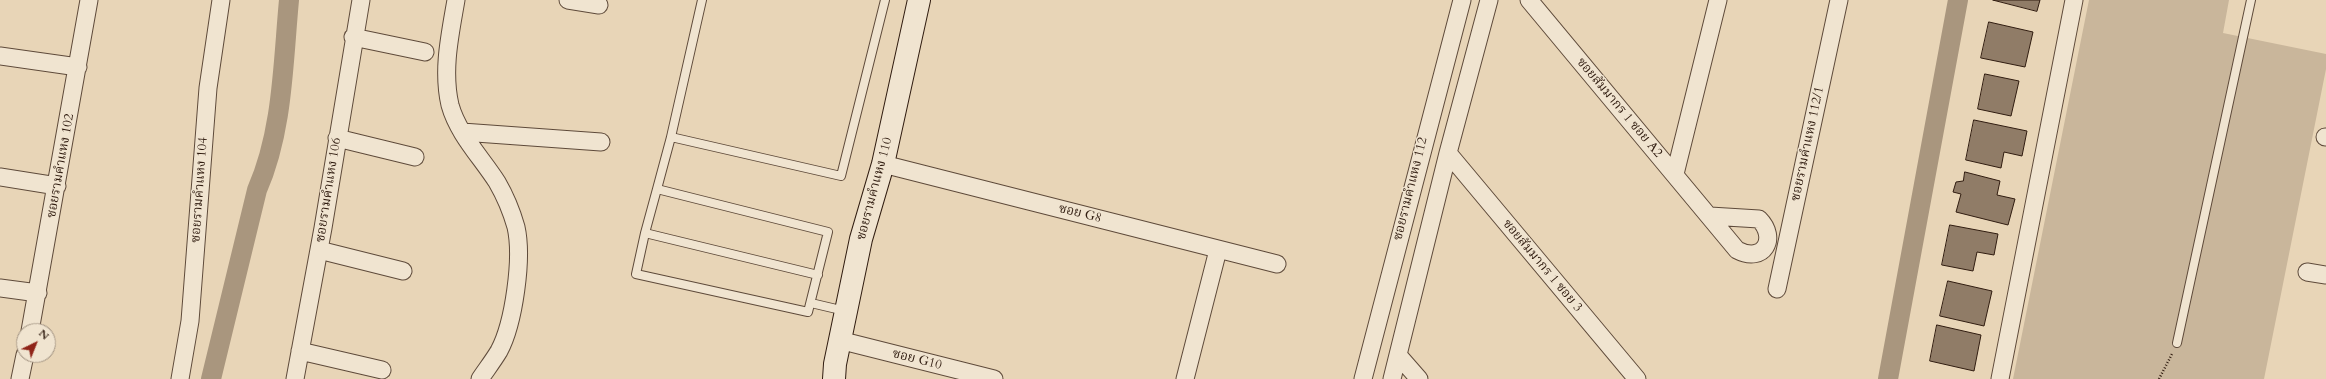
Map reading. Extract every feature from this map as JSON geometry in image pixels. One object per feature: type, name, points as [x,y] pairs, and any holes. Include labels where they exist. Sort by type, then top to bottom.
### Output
[{"type":"street","name":"ซอยรามคําแหง 102","points":[[32,323],[89,0]]},
{"type":"street","name":"ซอยรามคําแหง 104","points":[[180,379],[190,322],[208,88],[221,0]]},
{"type":"street","name":"ซอยรามคําแหง 106","points":[[295,379],[319,250],[360,0]]},
{"type":"street","points":[[456,0],[447,52],[446,80],[451,106],[462,132],[498,184],[516,227],[518,267],[511,317],[499,351],[480,379]]},
{"type":"street","points":[[568,0],[599,5]]},
{"type":"street","name":"ซอยรามคำแหง 110","points":[[834,379],[835,364],[861,239],[883,164],[919,0]]},
{"type":"street","name":"ซอยรามคำแหง 112","points":[[1363,379],[1431,111],[1462,0]]},
{"type":"street","name":"ซอยรามคำแหง 112","points":[[1392,379],[1448,153],[1489,0]]},
{"type":"street","name":"ซอยสัมมากร 1 ซอย A2","points":[[1529,0],[1710,216]]},
{"type":"street","points":[[1675,174],[1718,0]]},
{"type":"street","name":"ซอยรามคำแหง 112/1","points":[[1777,289],[1839,0]]},
{"type":"street","points":[[2000,379],[2074,0]]},
{"type":"street","points":[[353,37],[425,52]]},
{"type":"street","points":[[0,56],[78,67]]},
{"type":"street","points":[[1431,111],[1458,114]]},
{"type":"street","points":[[462,132],[601,142]]},
{"type":"street","points":[[337,138],[415,157]]},
{"type":"street","name":"ซอยสัมมากร 1 ซอย 3","points":[[1448,153],[1637,379]]},
{"type":"street","name":"ซอย G8","points":[[883,164],[1277,264]]},
{"type":"street","points":[[0,177],[57,186]]},
{"type":"street","points":[[319,250],[403,271]]},
{"type":"street","points":[[1185,379],[1218,250]]},
{"type":"street","points":[[2307,272],[2326,275]]},
{"type":"street","points":[[0,288],[38,293]]},
{"type":"street","name":"ซอย G10","points":[[840,340],[994,379]]},
{"type":"street","points":[[300,351],[382,370]]},
{"type":"street","points":[[1398,355],[1419,379]]},
{"type":"street","points":[[20,379],[23,363]]},
{"type":"lane","points":[[657,189],[828,232],[808,312],[636,274],[644,233],[672,137],[702,0]]},
{"type":"lane","points":[[672,137],[841,176],[885,0]]},
{"type":"lane","points":[[2177,343],[2251,0]]},
{"type":"lane","points":[[644,233],[818,274]]},
{"type":"lane","points":[[810,303],[846,311]]},
{"type":"path","points":[[2159,379],[2177,343]]},
{"type":"shaded area","points":[[2089,0],[2229,0],[2223,33],[2326,54],[2326,69],[2264,379],[2013,379]]},
{"type":"building","points":[[1993,0],[2040,0],[2037,11]]},
{"type":"building","points":[[1989,22],[2033,32],[2025,67],[1981,58]]},
{"type":"building","points":[[1985,74],[2019,81],[2011,116],[1978,109]]},
{"type":"building","points":[[1974,120],[2027,131],[2022,156],[2004,152],[2001,168],[1966,160]]},
{"type":"building","points":[[1965,172],[2000,181],[1997,195],[2015,199],[2008,225],[1956,212],[1961,194],[1953,192],[1956,182],[1963,181]]},
{"type":"building","points":[[1950,225],[1998,234],[1994,255],[1977,252],[1973,271],[1942,265]]},
{"type":"building","points":[[1948,281],[1992,291],[1984,326],[1940,316]]},
{"type":"building","points":[[1937,325],[1981,335],[1974,371],[1930,361]]},
{"type":"waterway","points":[[211,379],[257,190],[266,167],[277,121],[289,0]]},
{"type":"waterway","points":[[1888,379],[1958,0]]}]
